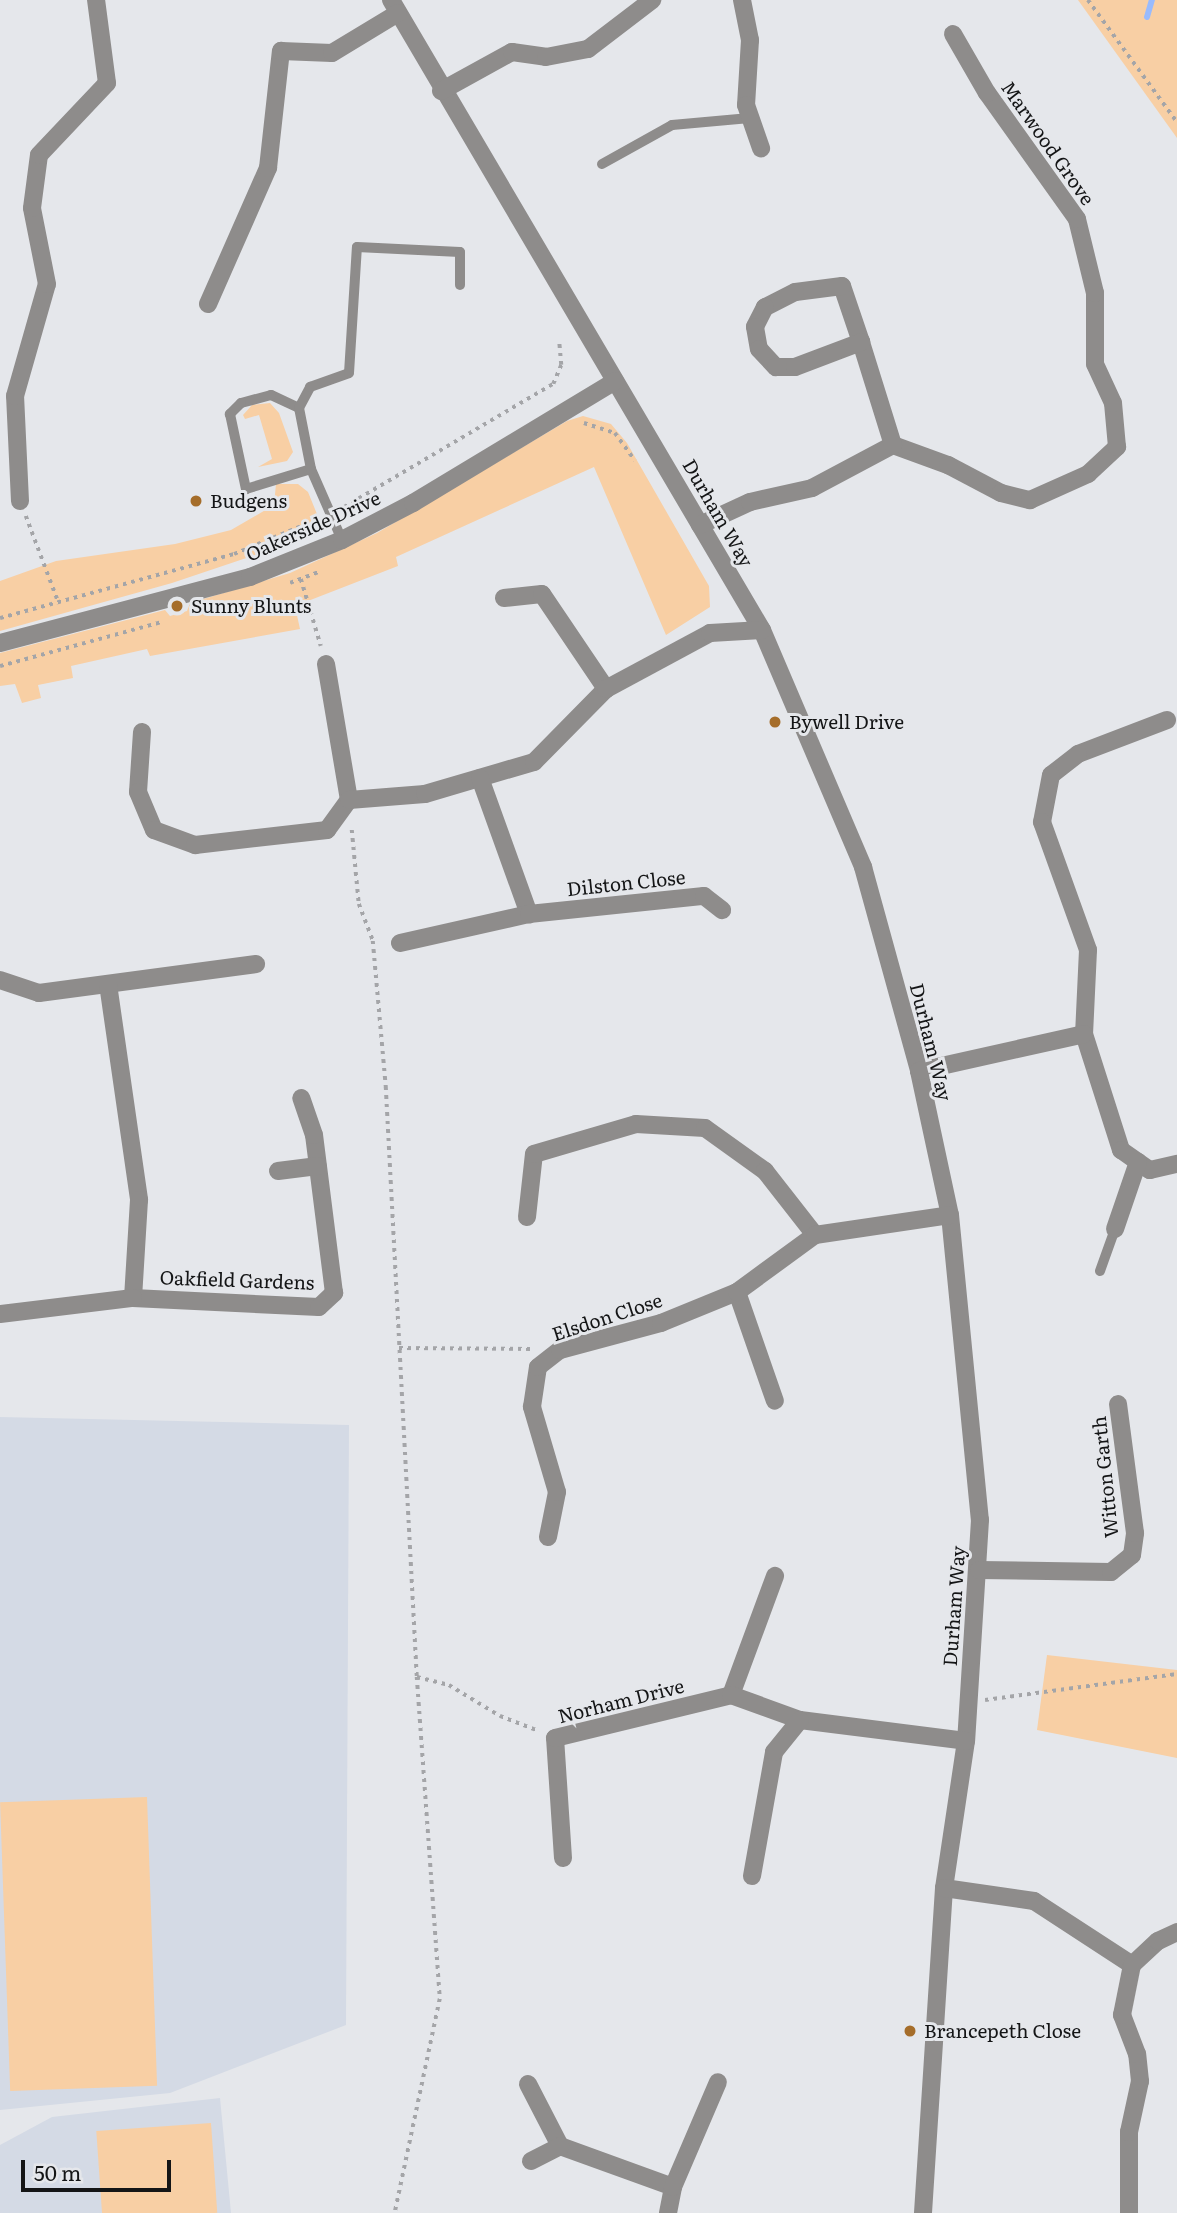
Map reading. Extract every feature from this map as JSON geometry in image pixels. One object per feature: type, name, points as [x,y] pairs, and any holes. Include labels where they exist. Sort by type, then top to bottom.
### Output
[{"type":"street","points":[[20,501],[15,396],[47,284],[32,208],[39,155],[107,83],[96,0]]},
{"type":"street","points":[[441,90],[512,52],[546,57],[588,49],[652,0]]},
{"type":"street","points":[[742,0],[750,40],[746,106],[761,148]]},
{"type":"street","points":[[208,304],[268,168],[281,51],[332,53],[395,7]]},
{"type":"street","name":"Durham Way","points":[[395,7],[441,90],[762,630],[863,867],[919,1071],[950,1215],[980,1520],[979,1570],[966,1741],[944,1888],[923,2213]]},
{"type":"street","name":"Marwood Grove","points":[[893,445],[948,466],[1001,493],[1030,500],[1088,474],[1116,447],[1112,403],[1095,364],[1095,293],[1077,219],[987,93],[953,34]]},
{"type":"street","points":[[700,525],[750,502],[812,488],[893,445],[861,342],[842,286],[794,292],[765,307],[755,327],[759,349],[776,367],[795,367],[861,342]]},
{"type":"street","name":"Oakerside Drive","points":[[0,643],[250,577],[342,540],[413,503],[615,381]]},
{"type":"street","points":[[504,598],[542,594],[607,689]]},
{"type":"street","points":[[349,800],[425,794],[534,762],[607,689],[709,633],[762,630]]},
{"type":"street","points":[[142,732],[138,792],[154,830],[195,845],[327,830],[349,800],[326,664]]},
{"type":"street","points":[[1167,720],[1078,754],[1051,775],[1042,822],[1088,950],[1084,1034],[1121,1150],[1150,1170],[1177,1164]]},
{"type":"street","points":[[480,778],[529,914]]},
{"type":"street","name":"Dilston Close","points":[[400,943],[529,914],[704,896],[722,910]]},
{"type":"street","points":[[0,980],[39,993],[256,964]]},
{"type":"street","name":"Oakfield Gardens","points":[[108,984],[139,1200],[133,1298]]},
{"type":"street","points":[[919,1071],[1084,1034]]},
{"type":"street","name":"Oakfield Gardens","points":[[0,1314],[133,1298],[319,1307],[334,1293],[314,1135],[301,1098]]},
{"type":"street","points":[[527,1217],[534,1154],[636,1124],[705,1128],[765,1171],[816,1235]]},
{"type":"street","points":[[1115,1229],[1138,1162]]},
{"type":"street","points":[[278,1171],[318,1166]]},
{"type":"street","name":"Elsdon Close","points":[[548,1537],[557,1492],[532,1407],[538,1367],[559,1350],[661,1323],[737,1292],[816,1235],[950,1215]]},
{"type":"street","points":[[737,1292],[775,1401]]},
{"type":"street","name":"Witton Garth","points":[[979,1570],[1111,1572],[1132,1555],[1135,1533],[1118,1404]]},
{"type":"street","points":[[775,1576],[731,1695],[800,1720],[966,1741]]},
{"type":"street","name":"Norham Drive","points":[[563,1858],[555,1738],[731,1695]]},
{"type":"street","points":[[752,1876],[774,1752],[800,1720]]},
{"type":"street","points":[[944,1888],[1034,1901],[1132,1965]]},
{"type":"street","points":[[1129,2213],[1129,2132],[1140,2081],[1137,2054],[1122,2015],[1132,1965],[1158,1941],[1177,1932]]},
{"type":"street","points":[[668,2213],[673,2187],[718,2082]]},
{"type":"street","points":[[528,2084],[560,2146],[673,2187]]},
{"type":"street","points":[[531,2161],[560,2146]]},
{"type":"lane","points":[[602,164],[672,125],[750,118]]},
{"type":"lane","points":[[342,540],[312,469],[299,408],[310,387],[349,373],[357,247],[460,252],[460,285]]},
{"type":"lane","points":[[299,408],[271,395],[241,403],[230,414],[246,489],[312,469]]},
{"type":"lane","points":[[1100,1271],[1115,1229]]},
{"type":"path","points":[[1088,0],[1177,122]]},
{"type":"path","points":[[333,513],[553,384],[561,365],[559,342]]},
{"type":"path","points":[[20,501],[67,626]]},
{"type":"path","points":[[0,618],[234,554],[321,518]]},
{"type":"path","points":[[295,559],[326,664]]},
{"type":"path","points":[[349,800],[359,904],[373,941],[386,1087],[417,1677],[440,1999],[395,2213]]},
{"type":"path","points":[[399,1348],[532,1349],[548,1359]]},
{"type":"path","points":[[968,1702],[1177,1674]]},
{"type":"path","points":[[417,1677],[449,1685],[500,1716],[555,1738]]},
{"type":"shaded area","points":[[1078,0],[1177,0],[1177,138]]},
{"type":"shaded area","points":[[270,403],[279,413],[293,452],[287,461],[258,467],[272,459],[259,415],[245,419],[243,415],[252,405]]},
{"type":"shaded area","points":[[583,416],[611,424],[627,443],[709,586],[710,607],[666,635],[594,467],[396,557],[398,566],[295,606],[300,629],[150,656],[147,649],[71,666],[73,678],[38,685],[41,698],[22,703],[15,684],[0,686],[0,653],[165,610],[170,616],[187,611],[190,603],[290,573],[377,533],[567,421]]},
{"type":"shaded area","points":[[276,484],[298,484],[308,492],[319,519],[315,535],[172,583],[0,631],[0,581],[56,561],[175,544],[231,530],[274,505]]},
{"type":"shaded area","points":[[0,1417],[349,1425],[346,2025],[170,2093],[0,2110]]},
{"type":"shaded area","points":[[1047,1655],[1177,1670],[1177,1758],[1037,1730]]},
{"type":"shaded area","points":[[147,1797],[157,2086],[10,2091],[0,1802]]},
{"type":"shaded area","points":[[220,2098],[231,2213],[0,2213],[0,2145],[52,2117]]},
{"type":"shaded area","points":[[211,2123],[217,2213],[102,2213],[96,2131]]},
{"type":"waterway","points":[[1147,17],[1152,0]]},
{"type":"place","name":"Budgens","points":[[196,501]]},
{"type":"place","name":"Sunny Blunts","points":[[177,606]]},
{"type":"place","name":"Bywell Drive","points":[[775,722]]},
{"type":"place","name":"Brancepeth Close","points":[[910,2031]]}]
